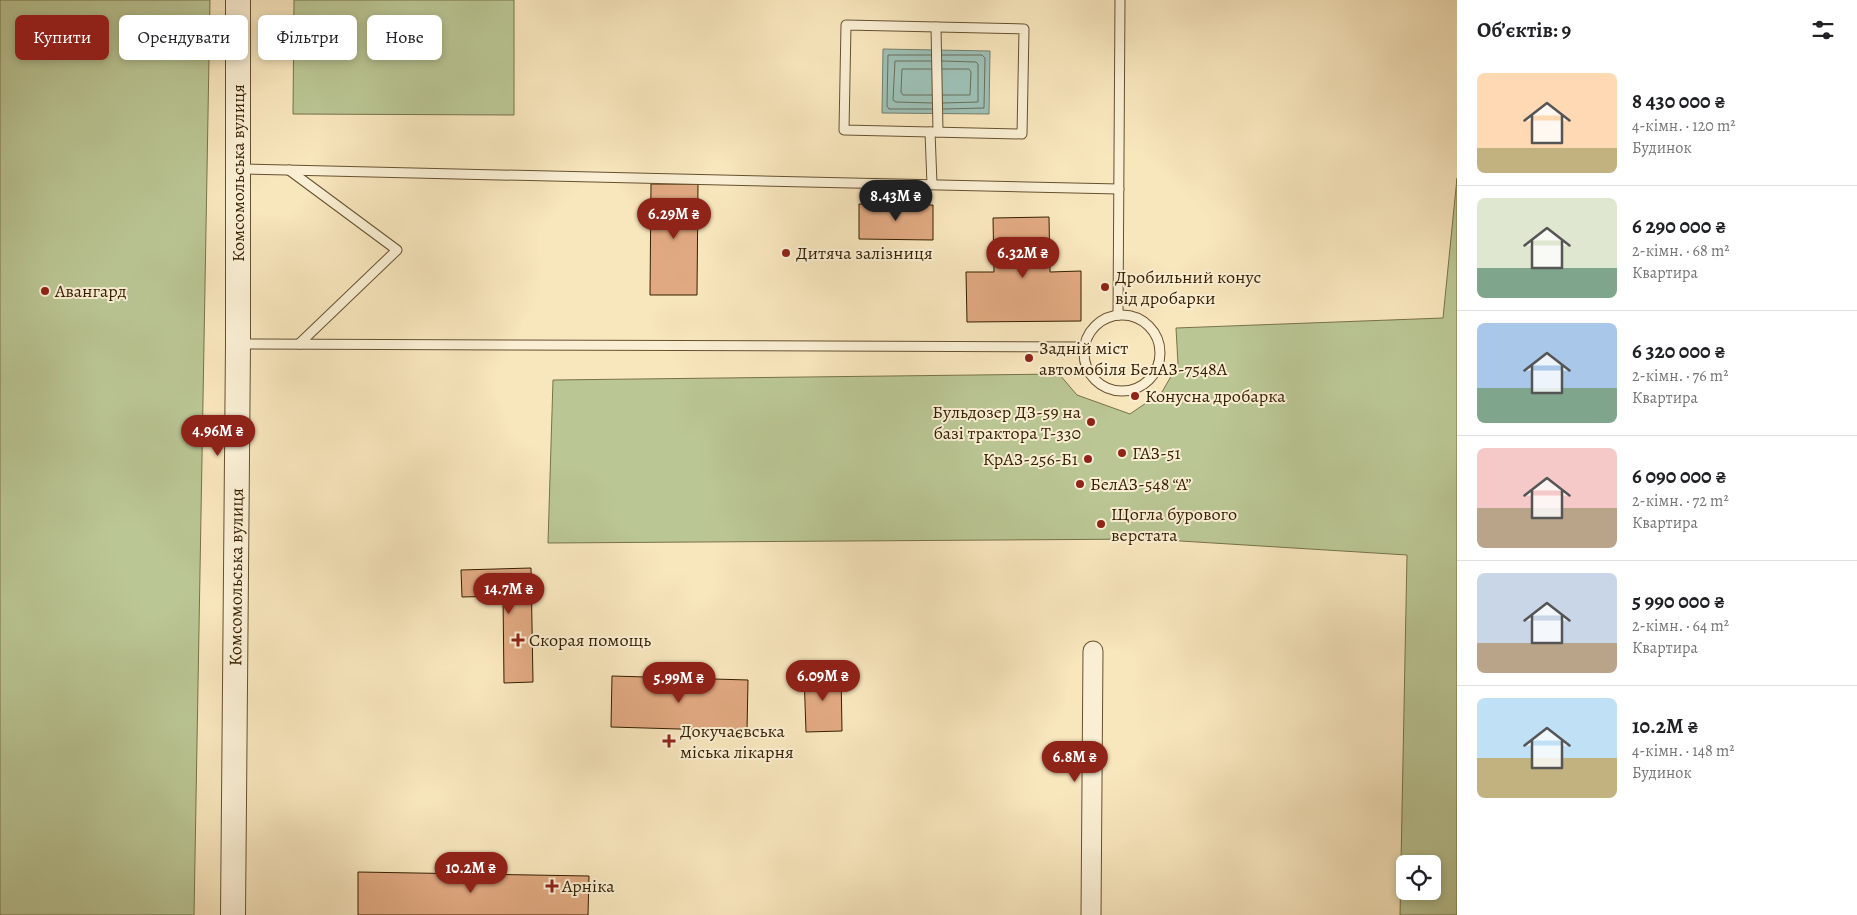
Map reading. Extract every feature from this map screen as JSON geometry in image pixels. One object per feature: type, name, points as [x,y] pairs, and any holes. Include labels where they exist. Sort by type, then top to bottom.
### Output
[{"type":"street","name":"Комсомольська вулиця","points":[[233,915],[238,344],[238,0]]},
{"type":"street","points":[[1091,915],[1093,651]]},
{"type":"lane","points":[[1118,315],[1120,0]]},
{"type":"lane","points":[[846,25],[1024,29],[1022,134],[934,132],[844,130],[846,25]]},
{"type":"lane","points":[[932,184],[934,132],[938,122],[936,27]]},
{"type":"lane","points":[[238,169],[1119,189]]},
{"type":"lane","points":[[289,170],[397,250],[299,344]]},
{"type":"lane","points":[[1118,315],[1131,315],[1143,320],[1153,329],[1159,341],[1161,354],[1158,367],[1151,378],[1141,386],[1129,391],[1115,391],[1103,386],[1094,379],[1084,359],[1084,347],[1088,335],[1095,325],[1106,318],[1118,315]]},
{"type":"lane","points":[[238,344],[1084,347]]},
{"type":"green space","points":[[0,0],[210,0],[210,15],[119,15],[119,60],[209,60],[194,915],[0,915]]},
{"type":"green space","points":[[294,0],[514,0],[514,115],[293,114],[293,60],[357,60],[357,15],[294,15]]},
{"type":"green space","points":[[1457,178],[1457,915],[1400,915],[1400,900],[1441,900],[1441,855],[1401,855],[1407,555],[1148,539],[548,543],[553,380],[1059,374],[1077,395],[1130,414],[1162,392],[1178,364],[1176,328],[1443,318]]},
{"type":"water","points":[[883,49],[990,51],[989,114],[882,113]]},
{"type":"building","points":[[651,184],[698,184],[697,295],[650,295]]},
{"type":"building","points":[[859,204],[933,205],[933,240],[859,239]]},
{"type":"building","points":[[1049,217],[1050,272],[1081,271],[1081,321],[967,322],[966,272],[994,272],[993,218]]},
{"type":"building","name":"Скорая помощь","points":[[531,568],[533,682],[504,683],[503,596],[462,597],[461,570]]},
{"type":"building","points":[[841,672],[842,731],[806,732],[804,674]]},
{"type":"building","points":[[612,676],[748,680],[747,731],[611,727]]},
{"type":"building","points":[[358,872],[589,876],[588,915],[358,915]]},
{"type":"place","name":"Дитяча залізниця","points":[[786,253]]},
{"type":"place","name":"Дробильний конус від дробарки","points":[[1105,287]]},
{"type":"place","name":"Авангард","points":[[45,291]]},
{"type":"place","name":"Задній міст автомобіля БелАЗ-7548А","points":[[1029,358]]},
{"type":"place","name":"Конусна дробарка","points":[[1135,396]]},
{"type":"place","name":"Бульдозер ДЗ-59 на базі трактора Т-330","points":[[1091,422]]},
{"type":"place","name":"ГАЗ-51","points":[[1122,453]]},
{"type":"place","name":"КрАЗ-256-Б1","points":[[1088,459]]},
{"type":"place","name":"БелАЗ-548 “А”","points":[[1080,484]]},
{"type":"place","name":"Щогла бурового верстата","points":[[1101,524]]},
{"type":"place","name":"Скорая помощь","points":[[518,640]]},
{"type":"place","name":"Докучаєвська міська лікарня","points":[[669,741]]},
{"type":"place","name":"Арніка","points":[[552,886]]}]
